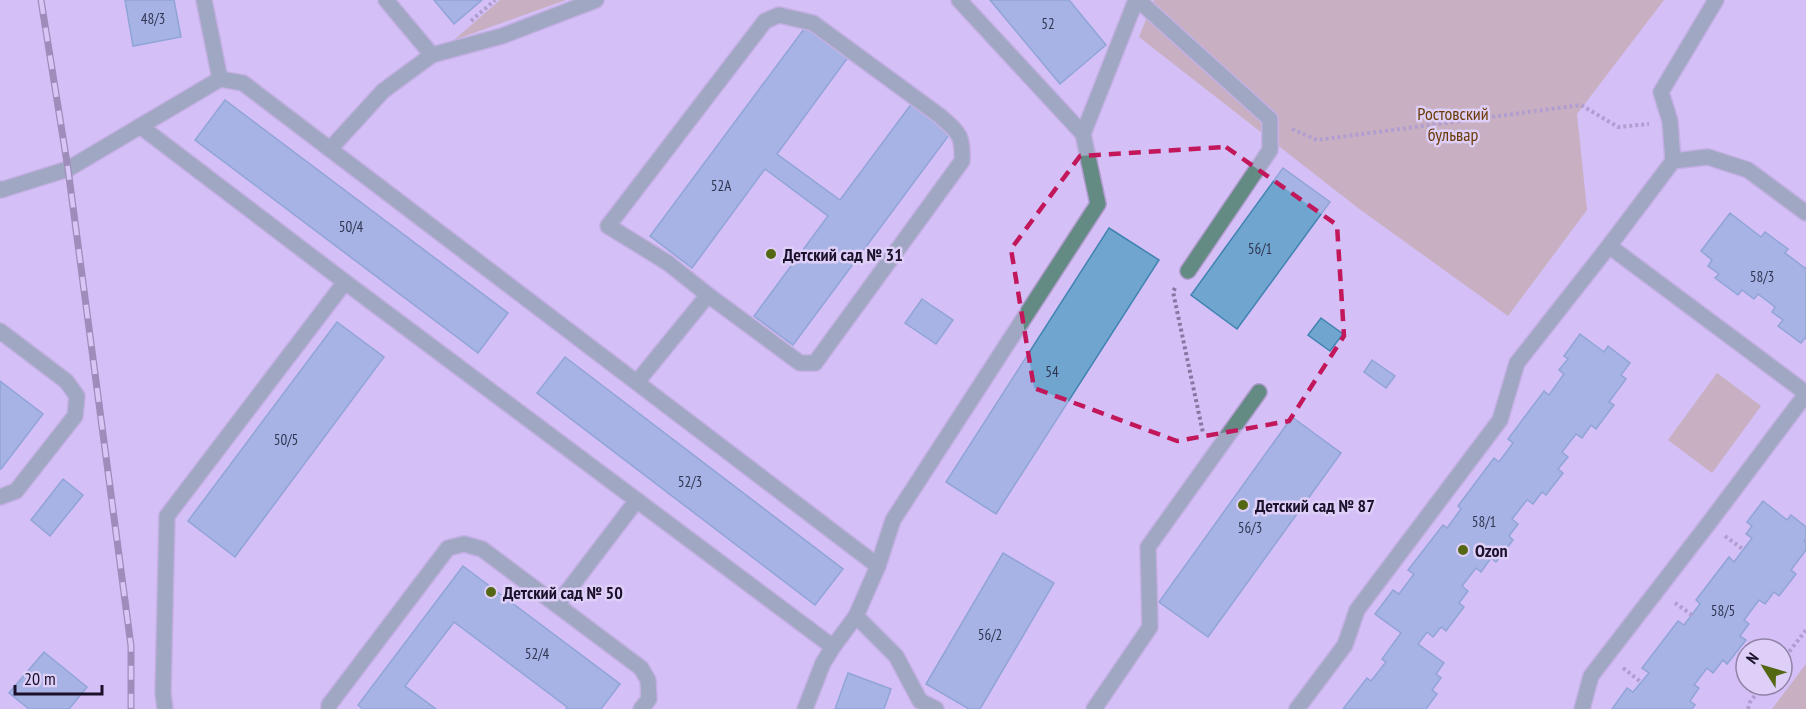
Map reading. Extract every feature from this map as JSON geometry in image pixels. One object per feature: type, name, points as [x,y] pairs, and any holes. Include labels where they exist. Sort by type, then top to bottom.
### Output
[{"type":"lane","points":[[204,0],[220,79]]},
{"type":"lane","points":[[386,0],[432,55]]},
{"type":"lane","points":[[330,149],[384,91],[432,55],[502,36],[596,0]]},
{"type":"lane","points":[[805,709],[823,663],[856,616],[878,566],[893,520],[1098,204],[1083,134],[959,0]]},
{"type":"lane","points":[[1083,134],[1137,0],[1270,119],[1270,150],[1188,271]]},
{"type":"lane","points":[[1297,709],[1346,645],[1357,610],[1500,420],[1517,363],[1673,161],[1670,121],[1662,92],[1716,0]]},
{"type":"lane","points":[[779,15],[813,23],[940,116],[957,132],[962,143],[962,161],[815,363],[800,363],[708,295],[668,263],[608,226],[765,21],[779,15]]},
{"type":"lane","points":[[0,194],[68,169],[220,79],[243,83],[878,566]]},
{"type":"lane","points":[[140,126],[833,647]]},
{"type":"lane","points":[[1673,161],[1708,157],[1748,170],[1806,213]]},
{"type":"lane","points":[[1582,709],[1592,676],[1806,394],[1609,246]]},
{"type":"lane","points":[[165,709],[163,693],[167,516],[345,282]]},
{"type":"lane","points":[[637,382],[708,295]]},
{"type":"lane","points":[[0,331],[66,381],[77,396],[75,416],[16,491],[0,497]]},
{"type":"lane","points":[[1094,709],[1150,627],[1148,547],[1259,392]]},
{"type":"lane","points":[[557,605],[637,500]]},
{"type":"lane","points":[[329,709],[329,705],[448,548],[464,544],[482,549],[641,668],[648,680],[649,699],[641,709]]},
{"type":"lane","points":[[856,616],[896,657],[921,705],[936,709]]},
{"type":"path","points":[[1270,119],[1317,140],[1581,105],[1618,128],[1670,121]]},
{"type":"path","points":[[1188,271],[1173,292],[1209,461]]},
{"type":"path","points":[[1794,646],[1806,630]]},
{"type":"highlighted area","points":[[1226,147],[1337,225],[1344,336],[1289,421],[1177,441],[1034,388],[1011,249],[1080,156]]},
{"type":"green space","points":[[500,0],[566,0],[454,40]]},
{"type":"green space","name":"Ростовский бульвар","points":[[1154,0],[1664,0],[1577,114],[1587,210],[1508,316],[1358,208],[1139,37]]},
{"type":"green space","points":[[1717,373],[1761,406],[1712,473],[1668,440]]},
{"type":"green space","points":[[1806,664],[1806,709],[1772,709],[1781,697],[1794,697],[1794,680]]},
{"type":"building","points":[[125,0],[174,0],[181,37],[133,46]]},
{"type":"building","points":[[434,0],[482,0],[454,24]]},
{"type":"building","points":[[990,0],[1069,0],[1106,45],[1060,84]]},
{"type":"building","points":[[807,25],[849,56],[777,154],[840,200],[912,103],[952,131],[793,345],[754,316],[828,216],[765,169],[692,268],[650,236]]},
{"type":"building","points":[[225,100],[508,313],[478,353],[195,140]]},
{"type":"building","points":[[1283,168],[1330,202],[1237,329],[1191,295]]},
{"type":"building","points":[[1730,213],[1761,237],[1765,232],[1788,249],[1785,253],[1806,267],[1806,339],[1801,343],[1778,326],[1783,320],[1772,312],[1775,307],[1758,294],[1754,299],[1742,290],[1738,295],[1715,278],[1719,274],[1708,266],[1712,260],[1701,251]]},
{"type":"building","points":[[1109,228],[1159,260],[996,514],[946,482]]},
{"type":"building","points":[[922,299],[953,320],[936,344],[905,323]]},
{"type":"building","points":[[1321,318],[1343,334],[1330,351],[1308,335]]},
{"type":"building","points":[[337,322],[384,357],[235,557],[188,521]]},
{"type":"building","points":[[1580,334],[1604,352],[1608,346],[1630,363],[1621,375],[1626,379],[1609,402],[1614,405],[1596,429],[1591,425],[1582,438],[1576,434],[1562,452],[1568,457],[1558,469],[1563,473],[1546,495],[1542,492],[1533,504],[1527,500],[1512,519],[1518,524],[1509,536],[1513,540],[1496,562],[1491,558],[1481,572],[1476,568],[1462,586],[1468,591],[1459,603],[1464,607],[1446,631],[1441,627],[1433,637],[1427,632],[1418,644],[1444,663],[1436,674],[1441,678],[1432,690],[1437,694],[1426,709],[1343,709],[1367,678],[1371,681],[1386,662],[1382,659],[1401,633],[1375,614],[1393,590],[1399,594],[1414,574],[1408,570],[1443,525],[1447,528],[1461,509],[1458,506],[1494,458],[1499,462],[1513,443],[1508,439],[1544,391],[1549,395],[1564,374],[1559,370],[1568,359],[1564,356]]},
{"type":"building","points":[[565,357],[843,569],[815,605],[537,393]]},
{"type":"building","points":[[1372,360],[1395,376],[1386,388],[1364,372]]},
{"type":"building","points":[[0,381],[43,414],[1,469],[0,469]]},
{"type":"building","points":[[1292,417],[1341,453],[1208,637],[1159,602]]},
{"type":"building","points":[[63,479],[83,495],[50,536],[31,520]]},
{"type":"building","points":[[1763,501],[1787,520],[1791,515],[1806,527],[1804,541],[1806,550],[1791,570],[1796,574],[1779,596],[1774,592],[1765,604],[1759,600],[1744,620],[1749,624],[1742,637],[1734,637],[1734,655],[1727,664],[1723,660],[1713,673],[1707,668],[1694,685],[1699,688],[1690,701],[1695,705],[1692,709],[1612,709],[1627,688],[1633,692],[1649,673],[1642,668],[1678,621],[1684,625],[1700,604],[1696,600],[1729,557],[1734,562],[1752,538],[1746,534],[1752,526],[1747,522]]},
{"type":"building","points":[[1003,553],[1054,583],[980,709],[969,709],[926,684]]},
{"type":"building","points":[[463,566],[620,684],[601,709],[566,709],[567,707],[454,622],[405,686],[436,709],[363,709],[358,705]]},
{"type":"building","points":[[44,652],[87,687],[69,709],[29,709],[9,693]]},
{"type":"building","points":[[848,673],[891,689],[884,709],[835,709]]},
{"type":"railway","points":[[41,0],[68,169],[131,646],[131,709]]},
{"type":"place","name":"Детский сад № 31","points":[[771,254]]},
{"type":"place","name":"Детский сад № 87","points":[[1243,505]]},
{"type":"place","name":"Ozon","points":[[1463,550]]},
{"type":"place","name":"Детский сад № 50","points":[[491,592]]}]
